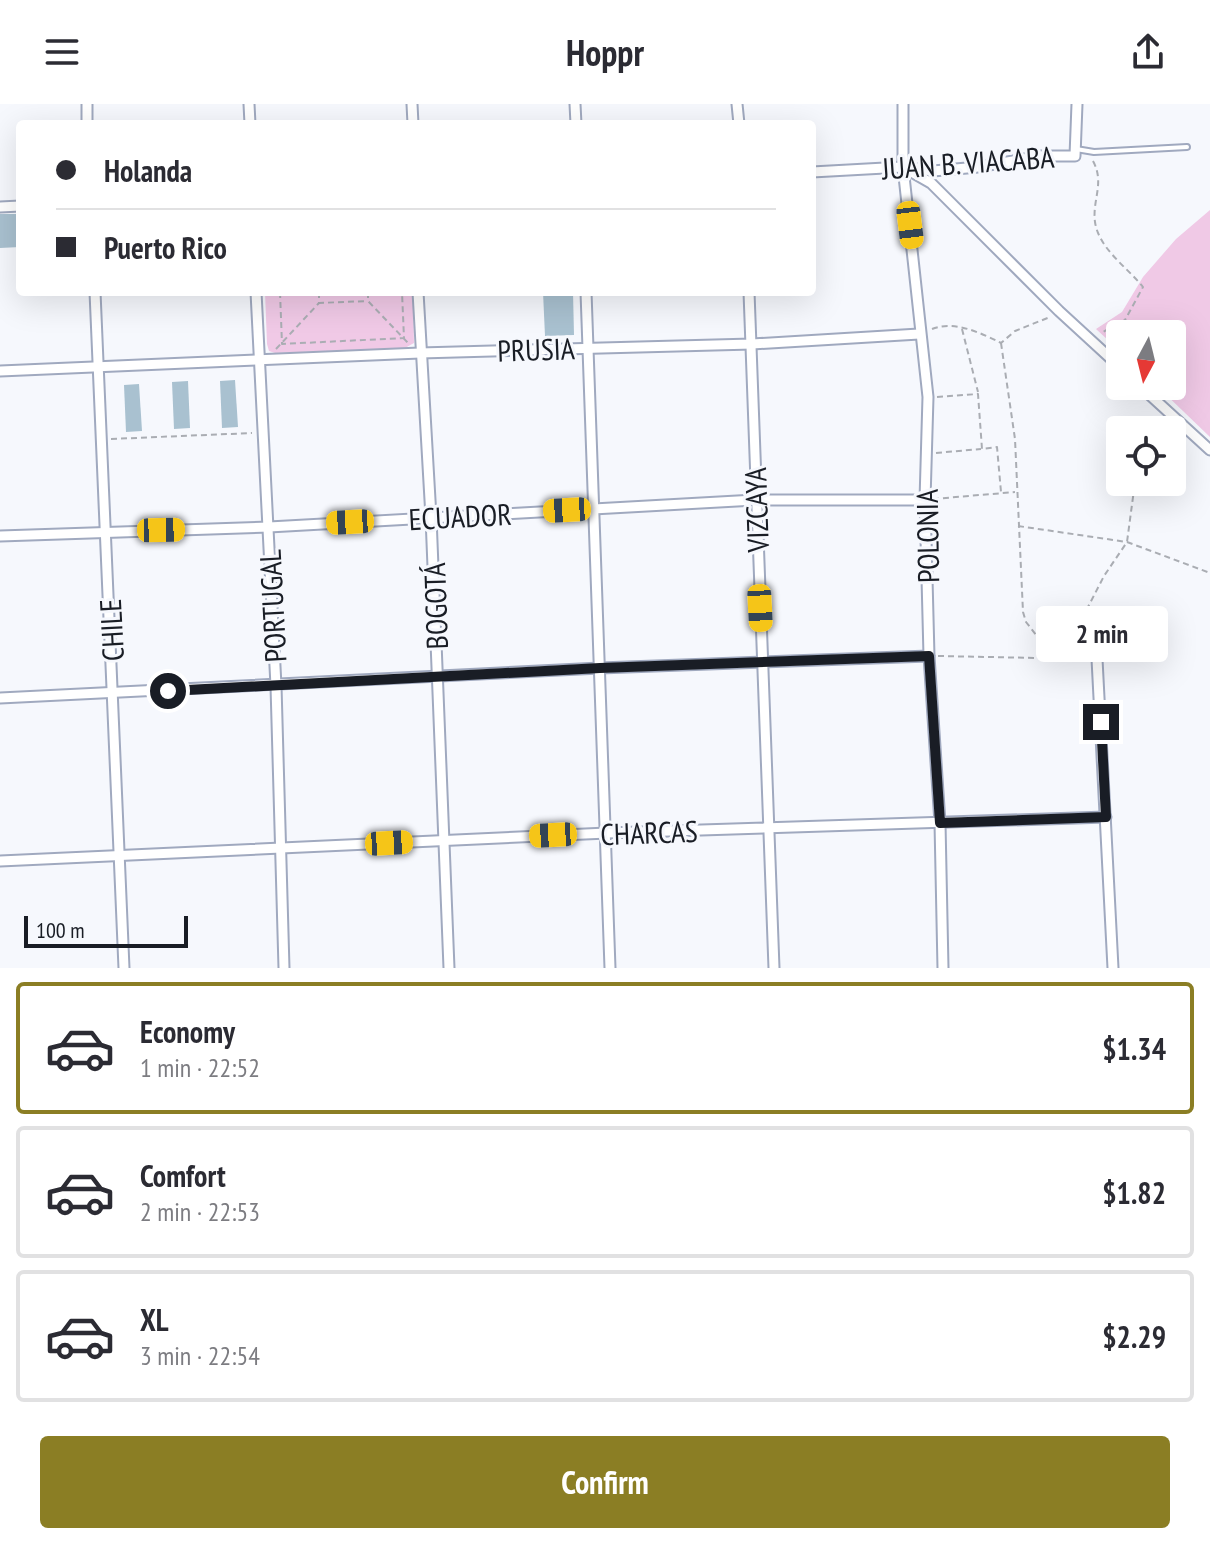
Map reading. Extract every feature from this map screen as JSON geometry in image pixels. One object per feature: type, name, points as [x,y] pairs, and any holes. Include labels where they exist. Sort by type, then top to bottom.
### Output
[{"type":"street","name":"POLONIA","points":[[903,104],[903,167],[928,397],[925,500],[929,656],[940,823],[943,968]]},
{"type":"street","points":[[1076,153],[1077,104]]},
{"type":"street","name":"JUAN B. VIACABA","points":[[816,172],[903,167],[933,171],[1076,153]]},
{"type":"street","points":[[903,167],[931,183],[1106,354]]},
{"type":"street","name":"CHILE","points":[[95,296],[124,968]]},
{"type":"street","name":"PORTUGAL","points":[[256,296],[276,686],[278,849],[284,968]]},
{"type":"street","name":"BOGOTÁ","points":[[418,296],[431,517],[449,968]]},
{"type":"street","points":[[586,296],[610,968]]},
{"type":"street","name":"VIZCAYA","points":[[749,296],[774,968]]},
{"type":"street","name":"PRUSIA","points":[[0,371],[420,353],[752,344],[919,334]]},
{"type":"street","points":[[1155,400],[1210,450]]},
{"type":"street","name":"ECUADOR","points":[[0,536],[269,527],[755,500],[925,500]]},
{"type":"street","points":[[0,698],[600,668],[929,656]]},
{"type":"street","points":[[1097,659],[1113,968]]},
{"type":"street","name":"CHARCAS","points":[[0,861],[607,833],[1106,817]]},
{"type":"lane","points":[[1076,153],[1187,147]]},
{"type":"path","points":[[1076,153],[1092,159],[1099,172],[1095,221],[1101,238],[1116,260],[1143,287],[1125,320],[1090,340]]},
{"type":"path","points":[[280,296],[282,344]]},
{"type":"path","points":[[282,344],[319,303],[319,296]]},
{"type":"path","points":[[368,296],[368,301],[404,338]]},
{"type":"path","points":[[402,296],[404,338]]},
{"type":"path","points":[[319,303],[368,301]]},
{"type":"path","points":[[1001,343],[1015,331],[1035,326],[1059,311]]},
{"type":"path","points":[[919,334],[939,326],[962,328],[1001,343]]},
{"type":"path","points":[[962,328],[978,394],[982,449]]},
{"type":"path","points":[[282,344],[404,338]]},
{"type":"path","points":[[1001,343],[1015,439],[1023,612],[1026,622],[1054,658]]},
{"type":"path","points":[[928,397],[978,394]]},
{"type":"path","points":[[100,439],[261,433]]},
{"type":"path","points":[[927,454],[997,447],[1001,492]]},
{"type":"path","points":[[925,500],[1016,492]]},
{"type":"path","points":[[1054,658],[1062,628],[1088,607],[1127,542],[1133,496]]},
{"type":"path","points":[[1017,526],[1127,542],[1210,573]]},
{"type":"path","points":[[929,656],[1097,659]]},
{"type":"shaded area","points":[[1210,210],[1210,437],[1172,400],[1186,400],[1186,320],[1110,320],[1122,312],[1143,277],[1176,239]]},
{"type":"shaded area","points":[[265,296],[413,296],[414,343],[405,348],[275,353],[269,351]]},
{"type":"shaded area","points":[[1106,322],[1106,338],[1096,329]]},
{"type":"building","points":[[0,214],[16,214],[16,247],[0,248]]},
{"type":"building","points":[[543,296],[573,296],[574,335],[545,336]]},
{"type":"building","points":[[235,380],[238,427],[222,428],[220,381]]},
{"type":"building","points":[[188,381],[190,428],[174,429],[172,382]]},
{"type":"building","points":[[139,384],[142,431],[126,432],[124,385]]},
{"type":"route","points":[[168,691],[600,668],[929,656],[940,823],[1106,817],[1101,722]]}]
